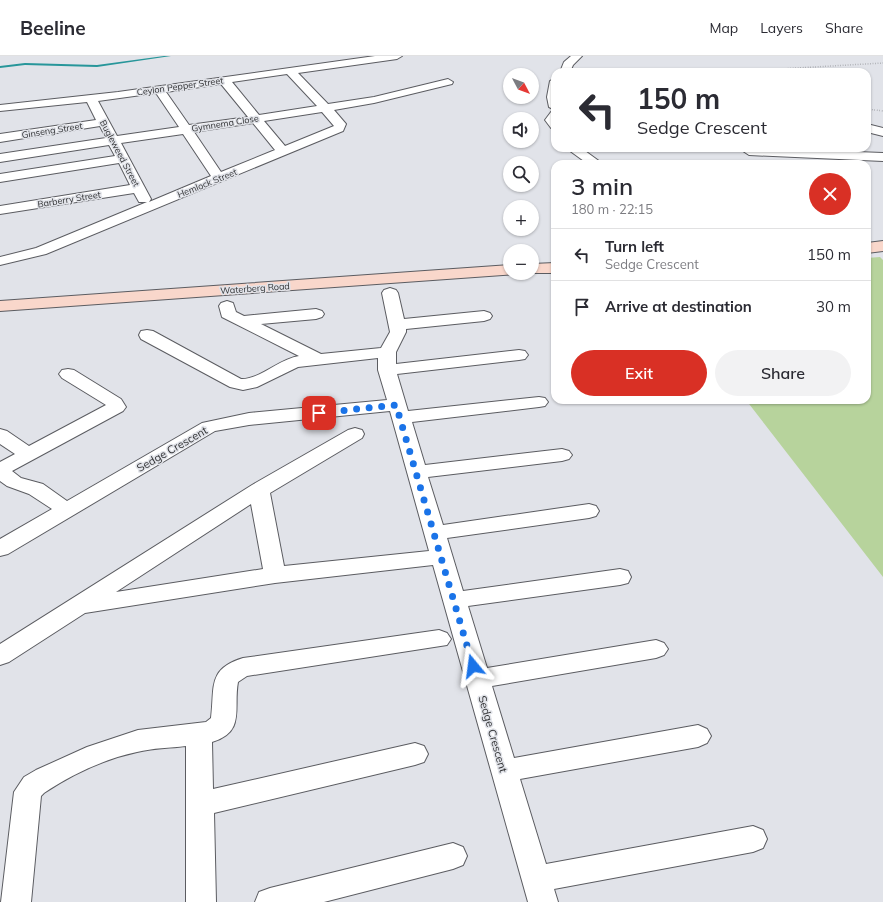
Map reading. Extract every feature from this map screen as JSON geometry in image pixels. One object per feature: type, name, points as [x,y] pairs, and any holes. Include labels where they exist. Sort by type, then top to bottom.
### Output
[{"type":"street","name":"Ceylon Pepper Street","points":[[0,108],[91,98],[397,56]]},
{"type":"street","points":[[566,68],[568,64],[578,56]]},
{"type":"street","name":"Hemlock Street","points":[[0,261],[41,251],[148,208],[340,127],[326,108],[290,71]]},
{"type":"street","points":[[224,80],[283,152]]},
{"type":"street","name":"Gymnema Close","points":[[0,158],[374,100],[448,82]]},
{"type":"street","points":[[159,89],[219,178]]},
{"type":"street","name":"Bugleweed Street","points":[[91,98],[148,208]]},
{"type":"street","name":"Ginseng Street","points":[[0,138],[104,122]]},
{"type":"street","points":[[871,129],[883,132]]},
{"type":"street","points":[[578,152],[591,160]]},
{"type":"street","points":[[812,152],[883,157]]},
{"type":"street","points":[[0,178],[123,159]]},
{"type":"street","name":"Barberry Street","points":[[0,210],[138,188]]},
{"type":"street","points":[[871,248],[883,246]]},
{"type":"street","points":[[539,269],[551,268]]},
{"type":"street","name":"Waterberg Road","points":[[0,306],[503,270]]},
{"type":"street","points":[[390,293],[398,332],[387,352],[386,370],[398,411],[538,402]]},
{"type":"street","points":[[227,306],[228,314],[318,360]]},
{"type":"street","points":[[240,321],[316,314]]},
{"type":"street","points":[[397,325],[484,316]]},
{"type":"street","points":[[147,334],[240,385],[253,383],[283,366],[294,362],[387,352]]},
{"type":"street","points":[[386,370],[519,355]]},
{"type":"street","points":[[67,510],[36,489],[14,482],[0,471],[117,407],[115,403],[68,374]]},
{"type":"street","name":"Sedge Crescent","points":[[0,550],[196,434],[216,425],[249,420],[398,411],[540,890]]},
{"type":"street","points":[[0,656],[259,490],[355,434]]},
{"type":"street","points":[[0,435],[29,455]]},
{"type":"street","points":[[416,472],[562,454]]},
{"type":"street","points":[[259,490],[275,575]]},
{"type":"street","points":[[434,533],[589,511]]},
{"type":"street","points":[[79,606],[275,575],[441,557]]},
{"type":"street","points":[[454,600],[620,577]]},
{"type":"street","points":[[16,902],[28,792],[32,786],[54,773],[134,742],[214,731],[222,724],[225,714],[225,679],[236,669],[247,666],[438,639]]},
{"type":"street","points":[[477,679],[656,649]]},
{"type":"street","points":[[199,734],[201,902]]},
{"type":"street","points":[[504,771],[698,736]]},
{"type":"street","points":[[200,804],[415,754]]},
{"type":"street","points":[[540,890],[753,839]]},
{"type":"street","points":[[270,902],[453,856]]},
{"type":"path","points":[[797,68],[883,63]]},
{"type":"path","points":[[871,110],[883,112]]},
{"type":"green space","points":[[880,257],[883,260],[883,577],[749,404],[871,404],[871,258]]},
{"type":"waterway","points":[[0,67],[25,64],[97,66],[170,56]]},
{"type":"route","points":[[319,413],[396,405],[473,666]]}]
